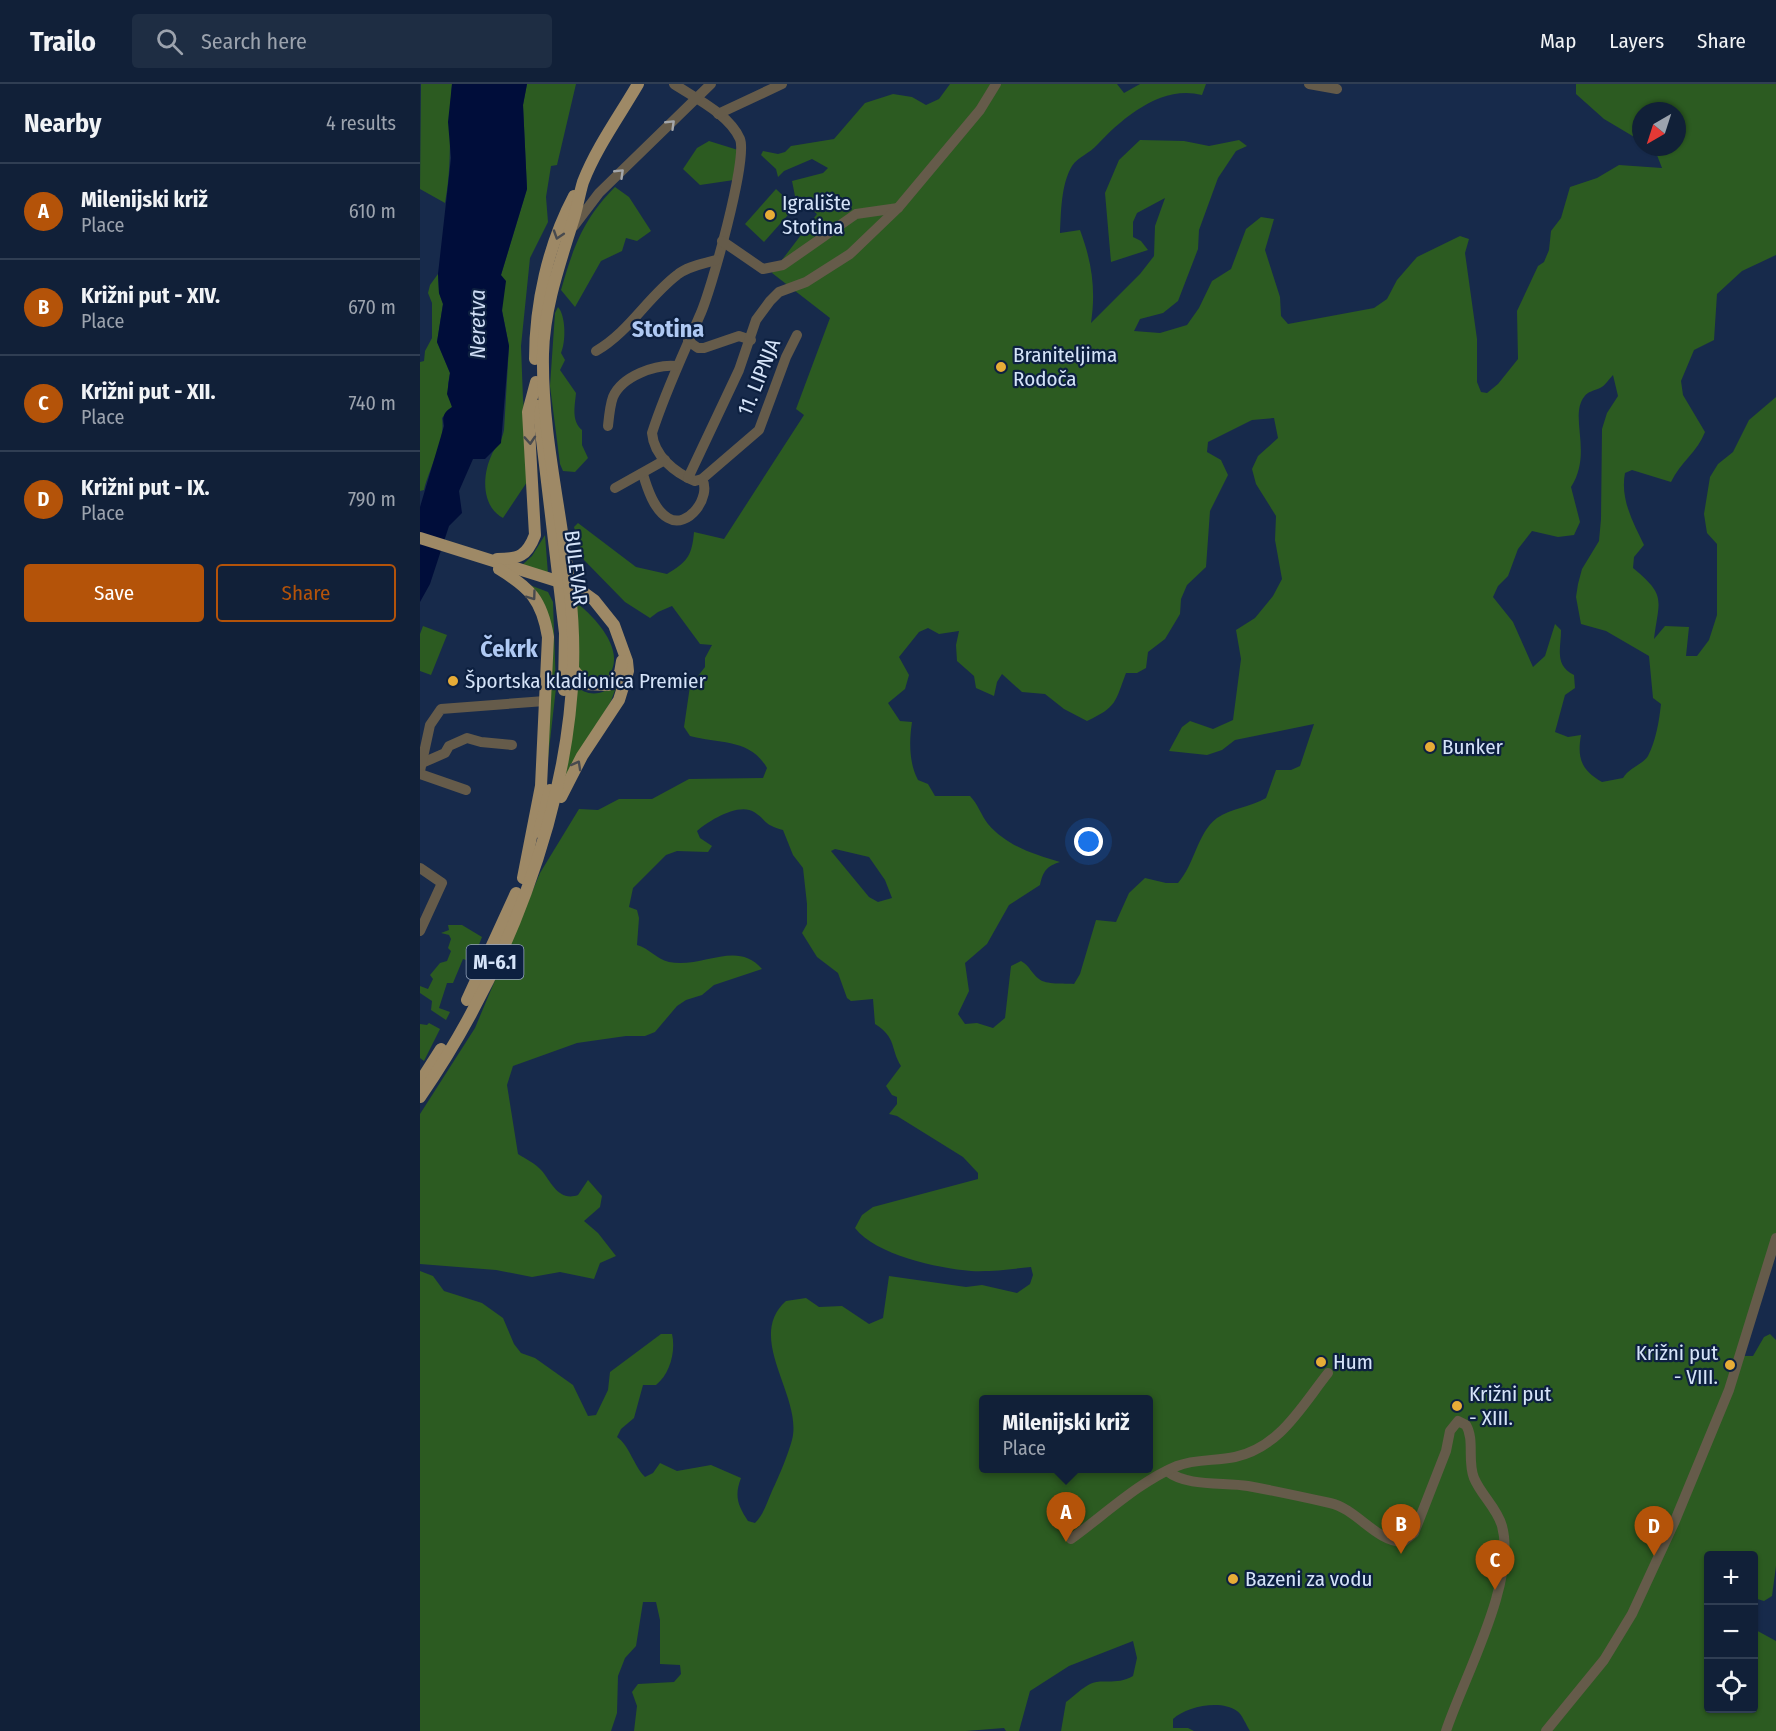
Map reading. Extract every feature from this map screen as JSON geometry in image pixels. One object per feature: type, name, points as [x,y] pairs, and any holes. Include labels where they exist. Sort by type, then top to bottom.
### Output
[{"type":"main road","points":[[563,570],[546,410],[543,351],[551,294],[583,183],[638,84]]},
{"type":"main road","name":"BULEVAR","points":[[420,1082],[460,1016],[523,879],[543,819],[558,743],[564,675],[566,608],[563,570],[543,467],[536,382],[536,329],[541,293],[561,225],[583,183]]},
{"type":"main road","points":[[487,560],[520,558],[530,549],[535,535],[528,412],[536,382]]},
{"type":"main road","name":"M-6.1","points":[[420,538],[576,587],[587,594],[608,617],[622,648],[628,671],[624,690],[582,756],[551,818],[540,858],[493,966],[452,1047],[420,1097]]},
{"type":"main road","name":"M-6.1","points":[[487,560],[522,584],[543,614],[548,638],[541,786],[523,879]]},
{"type":"main road","points":[[551,818],[567,738],[573,669],[566,608]]},
{"type":"main road","points":[[573,669],[585,684],[608,685],[620,673],[622,648]]},
{"type":"street","points":[[642,474],[647,490],[656,505],[668,518],[676,520],[684,518],[701,504],[705,492],[702,478],[695,481],[688,478],[665,460],[653,443],[652,433],[676,366],[701,314],[739,176],[742,151],[740,138],[718,114],[674,84]]},
{"type":"street","points":[[570,231],[599,193],[711,84]]},
{"type":"street","points":[[718,114],[782,84]]},
{"type":"street","name":"11. LIPNJA","points":[[688,478],[751,340],[756,320],[779,292],[806,282],[850,255],[898,208],[980,110],[996,84]]},
{"type":"street","points":[[1309,84],[1337,89]]},
{"type":"street","points":[[722,241],[763,269],[783,265],[856,214],[898,208]]},
{"type":"street","points":[[596,351],[620,336],[648,302],[678,274],[716,260]]},
{"type":"street","name":"11. LIPNJA","points":[[702,478],[759,430],[786,357],[798,335]]},
{"type":"street","name":"11. LIPNJA","points":[[688,341],[698,348],[704,348],[740,336],[751,340]]},
{"type":"street","points":[[608,426],[614,396],[620,388],[638,375],[665,365],[676,366]]},
{"type":"street","points":[[615,489],[665,460]]},
{"type":"street","points":[[421,769],[430,725],[441,709],[545,701]]},
{"type":"street","points":[[421,769],[445,753],[449,746],[462,739],[512,745]]},
{"type":"street","points":[[421,769],[465,790]]},
{"type":"street","points":[[420,868],[442,883],[420,931]]},
{"type":"street","points":[[1546,1731],[1604,1660],[1632,1614],[1674,1523],[1729,1390],[1776,1238]]},
{"type":"street","points":[[1071,1539],[1167,1471],[1185,1464],[1238,1456],[1268,1444],[1289,1424],[1328,1373]]},
{"type":"street","points":[[1167,1471],[1185,1480],[1240,1485],[1333,1504],[1349,1510],[1388,1538],[1403,1542],[1414,1533],[1446,1451],[1452,1427],[1460,1421],[1466,1425],[1469,1431],[1471,1470],[1479,1489],[1500,1522],[1504,1544],[1495,1604],[1446,1731]]},
{"type":"green space","points":[[421,84],[452,84],[449,173],[445,203],[420,189]]},
{"type":"green space","points":[[527,84],[576,84],[557,165],[551,166],[546,197],[548,222],[530,258],[521,346],[523,399],[531,476],[503,518],[496,513],[487,498],[485,480],[492,454],[504,430],[509,346],[502,310],[501,275],[527,189],[523,105]]},
{"type":"green space","points":[[950,84],[1117,84],[1124,93],[1140,84],[1206,84],[1202,95],[1172,94],[1131,114],[1094,148],[1077,160],[1068,173],[1062,199],[1060,233],[1080,230],[1090,265],[1093,288],[1091,323],[1140,274],[1154,256],[1155,226],[1165,198],[1137,213],[1133,222],[1133,237],[1141,241],[1148,250],[1111,262],[1105,193],[1119,160],[1140,140],[1184,141],[1209,146],[1239,140],[1247,146],[1236,151],[1218,178],[1199,230],[1198,249],[1178,301],[1163,313],[1140,319],[1134,331],[1160,333],[1187,325],[1199,308],[1212,281],[1231,269],[1246,229],[1261,217],[1274,219],[1265,250],[1280,297],[1281,316],[1288,324],[1374,308],[1387,299],[1397,280],[1417,257],[1460,236],[1469,239],[1465,253],[1477,339],[1477,382],[1481,392],[1487,393],[1498,384],[1518,359],[1517,311],[1538,266],[1544,262],[1549,250],[1551,231],[1561,218],[1570,187],[1597,178],[1619,165],[1662,168],[1657,156],[1686,156],[1686,102],[1632,102],[1632,136],[1604,119],[1576,94],[1576,84],[1776,84],[1776,255],[1742,271],[1717,294],[1714,340],[1694,350],[1681,381],[1683,395],[1705,432],[1702,439],[1671,482],[1632,470],[1625,473],[1624,492],[1628,510],[1644,545],[1634,557],[1633,568],[1651,585],[1658,599],[1654,639],[1665,626],[1689,627],[1686,656],[1697,656],[1709,640],[1717,615],[1717,544],[1707,533],[1704,514],[1710,477],[1718,464],[1733,452],[1749,420],[1776,397],[1776,1238],[1740,1356],[1753,1356],[1764,1337],[1770,1334],[1776,1340],[1776,1566],[1772,1596],[1764,1601],[1758,1599],[1758,1551],[1704,1551],[1704,1713],[1758,1713],[1758,1631],[1776,1641],[1776,1731],[1250,1731],[1237,1711],[1230,1707],[1213,1705],[1194,1708],[1173,1719],[1173,1728],[1188,1728],[1194,1731],[1061,1731],[1066,1702],[1081,1690],[1094,1682],[1120,1681],[1133,1676],[1137,1658],[1133,1641],[1069,1666],[1030,1691],[1019,1731],[1006,1731],[1004,1728],[966,1731],[634,1731],[637,1706],[632,1692],[638,1684],[674,1682],[681,1674],[680,1665],[660,1664],[660,1620],[656,1602],[643,1602],[636,1646],[625,1658],[618,1676],[617,1713],[611,1731],[420,1731],[420,1271],[433,1276],[444,1291],[482,1303],[503,1318],[514,1344],[521,1353],[535,1358],[573,1385],[588,1416],[596,1415],[608,1390],[610,1372],[661,1334],[672,1334],[672,1355],[665,1375],[656,1385],[643,1385],[634,1418],[621,1429],[617,1437],[625,1445],[645,1477],[653,1473],[660,1463],[677,1471],[711,1465],[741,1478],[738,1490],[740,1506],[748,1521],[755,1523],[763,1512],[778,1479],[793,1435],[793,1418],[772,1348],[771,1331],[775,1315],[786,1301],[806,1298],[819,1307],[842,1306],[869,1324],[883,1318],[889,1276],[966,1287],[982,1285],[1017,1293],[1030,1284],[1033,1275],[1031,1267],[971,1271],[908,1259],[877,1246],[855,1228],[862,1215],[873,1207],[978,1179],[978,1173],[963,1157],[897,1116],[889,1114],[897,1104],[897,1097],[892,1095],[886,1086],[901,1066],[887,1034],[875,1024],[873,999],[851,1001],[847,998],[838,973],[817,957],[802,933],[807,924],[803,868],[793,855],[783,830],[768,824],[754,812],[740,809],[708,822],[697,831],[700,838],[712,846],[708,852],[677,851],[666,855],[633,888],[629,907],[637,910],[639,918],[637,945],[664,961],[694,962],[730,955],[752,960],[762,969],[714,985],[702,995],[686,1000],[677,1006],[655,1032],[645,1036],[626,1036],[577,1043],[513,1066],[507,1085],[518,1154],[540,1168],[556,1190],[566,1196],[578,1195],[588,1180],[602,1196],[600,1207],[584,1221],[598,1233],[616,1256],[600,1263],[594,1279],[560,1272],[532,1277],[496,1270],[420,1264],[420,1114],[475,1028],[540,873],[579,809],[598,810],[619,799],[652,799],[689,779],[763,778],[767,768],[752,751],[743,747],[690,736],[684,727],[690,686],[705,667],[705,658],[712,645],[700,644],[672,606],[650,618],[625,602],[584,560],[574,527],[578,523],[636,567],[667,574],[687,558],[692,547],[694,532],[724,539],[804,415],[796,409],[830,318],[772,273],[817,214],[795,196],[792,181],[823,173],[828,168],[812,159],[784,171],[778,177],[776,169],[761,155],[763,151],[778,154],[785,152],[791,146],[834,139],[865,103],[893,94],[912,97],[926,105],[939,99]],"holes":[[[1613,375],[1618,396],[1607,413],[1602,429],[1599,541],[1582,569],[1576,597],[1581,624],[1606,631],[1649,656],[1653,698],[1661,704],[1657,731],[1648,756],[1623,778],[1602,782],[1589,773],[1582,763],[1581,735],[1568,737],[1555,732],[1565,695],[1575,688],[1574,675],[1561,661],[1561,630],[1555,624],[1545,656],[1533,667],[1513,622],[1493,597],[1498,586],[1508,576],[1518,549],[1532,531],[1558,537],[1574,535],[1580,522],[1571,487],[1580,461],[1580,405],[1589,392],[1602,387]],[[1274,418],[1278,438],[1258,456],[1252,469],[1256,484],[1276,516],[1275,540],[1282,579],[1273,596],[1255,618],[1236,630],[1241,659],[1233,720],[1213,729],[1190,721],[1182,727],[1169,751],[1207,755],[1222,750],[1235,740],[1314,724],[1300,766],[1291,770],[1276,770],[1266,798],[1223,815],[1210,824],[1178,883],[1145,878],[1129,893],[1116,922],[1096,920],[1080,974],[1074,984],[1042,981],[1021,961],[1011,966],[1005,1018],[993,1028],[977,1023],[965,1024],[958,1014],[969,991],[965,963],[987,944],[1009,905],[1040,885],[1046,870],[1060,862],[1030,852],[1003,838],[988,824],[970,796],[935,796],[928,784],[918,780],[910,752],[912,722],[900,721],[888,703],[905,689],[909,675],[899,657],[919,632],[928,628],[939,634],[959,631],[956,645],[957,661],[974,676],[976,688],[994,696],[997,682],[1002,674],[1022,692],[1045,694],[1064,709],[1087,721],[1104,712],[1114,703],[1126,673],[1137,673],[1146,668],[1148,652],[1165,639],[1180,614],[1181,599],[1187,585],[1206,567],[1210,511],[1228,475],[1221,460],[1207,452],[1208,442],[1252,420]],[[835,849],[869,857],[885,880],[892,898],[878,902],[869,897],[831,851]]]},
{"type":"green space","points":[[709,141],[738,150],[734,180],[700,185],[683,169],[697,148]]},
{"type":"green space","points":[[615,187],[629,197],[651,231],[637,241],[626,238],[622,251],[601,261],[575,307],[561,290],[570,261],[587,223]]},
{"type":"green space","name":"Igralište Stotina","points":[[776,189],[795,207],[764,242],[745,224]]},
{"type":"green space","points":[[438,274],[439,293],[443,304],[437,342],[450,373],[448,384],[452,407],[442,418],[442,436],[424,490],[420,491],[420,362],[424,361],[425,351],[432,338],[432,303],[428,293],[430,285]]},
{"type":"green space","points":[[558,307],[563,316],[564,342],[561,353],[565,360],[560,370],[576,393],[575,418],[582,430],[582,445],[588,458],[575,472],[563,471],[560,464],[550,386],[555,313]]},
{"type":"green space","points":[[545,535],[548,574],[521,566],[532,556]]},
{"type":"green space","points":[[527,584],[548,592],[553,602],[556,688],[545,785],[549,638]]},
{"type":"green space","points":[[574,601],[602,629],[613,652],[614,664],[609,675],[599,684],[579,674]]},
{"type":"green space","points":[[423,626],[447,635],[431,675],[420,671],[420,634]]},
{"type":"green space","points":[[618,682],[611,701],[564,780],[575,685],[586,692],[597,693],[608,690]]},
{"type":"green space","points":[[448,925],[462,925],[482,937],[472,962],[463,959],[453,983],[447,983],[439,1008],[450,1012],[446,1020],[431,1010],[432,1001],[420,993],[420,986],[428,989],[433,979],[430,975],[440,963],[447,961],[451,951],[448,948],[451,939],[449,935],[441,933],[449,930]]},
{"type":"green space","points":[[429,1023],[440,1029],[424,1061],[420,1058],[420,1024]]},
{"type":"water","name":"Neretva","points":[[452,84],[527,84],[523,105],[527,189],[501,275],[506,281],[502,311],[509,346],[501,443],[485,459],[473,459],[459,491],[462,513],[449,526],[430,584],[420,602],[420,507],[444,426],[444,415],[452,407],[447,394],[450,373],[437,342],[443,304],[439,293],[438,274],[451,158],[448,122]]},
{"type":"place","name":"Igralište Stotina","points":[[770,215]]},
{"type":"place","name":"Braniteljima Rodoča","points":[[1001,367]]},
{"type":"place","name":"Športska kladionica Premier","points":[[453,681]]},
{"type":"place","name":"Bunker","points":[[1430,747]]},
{"type":"place","name":"Hum","points":[[1321,1362]]},
{"type":"place","name":"Križni put - VIII.","points":[[1730,1365]]},
{"type":"place","name":"Križni put - XIII.","points":[[1457,1406]]},
{"type":"place","name":"Milenijski križ","points":[[1066,1542]]},
{"type":"place","name":"Križni put - XIV.","points":[[1401,1554]]},
{"type":"place","name":"Križni put - IX.","points":[[1654,1556]]},
{"type":"place","name":"Bazeni za vodu","points":[[1233,1579]]},
{"type":"place","name":"Križni put - XII.","points":[[1495,1590]]},
{"type":"district","name":"Stotina","points":[[668,329]]},
{"type":"district","name":"Čekrk","points":[[509,649]]}]
